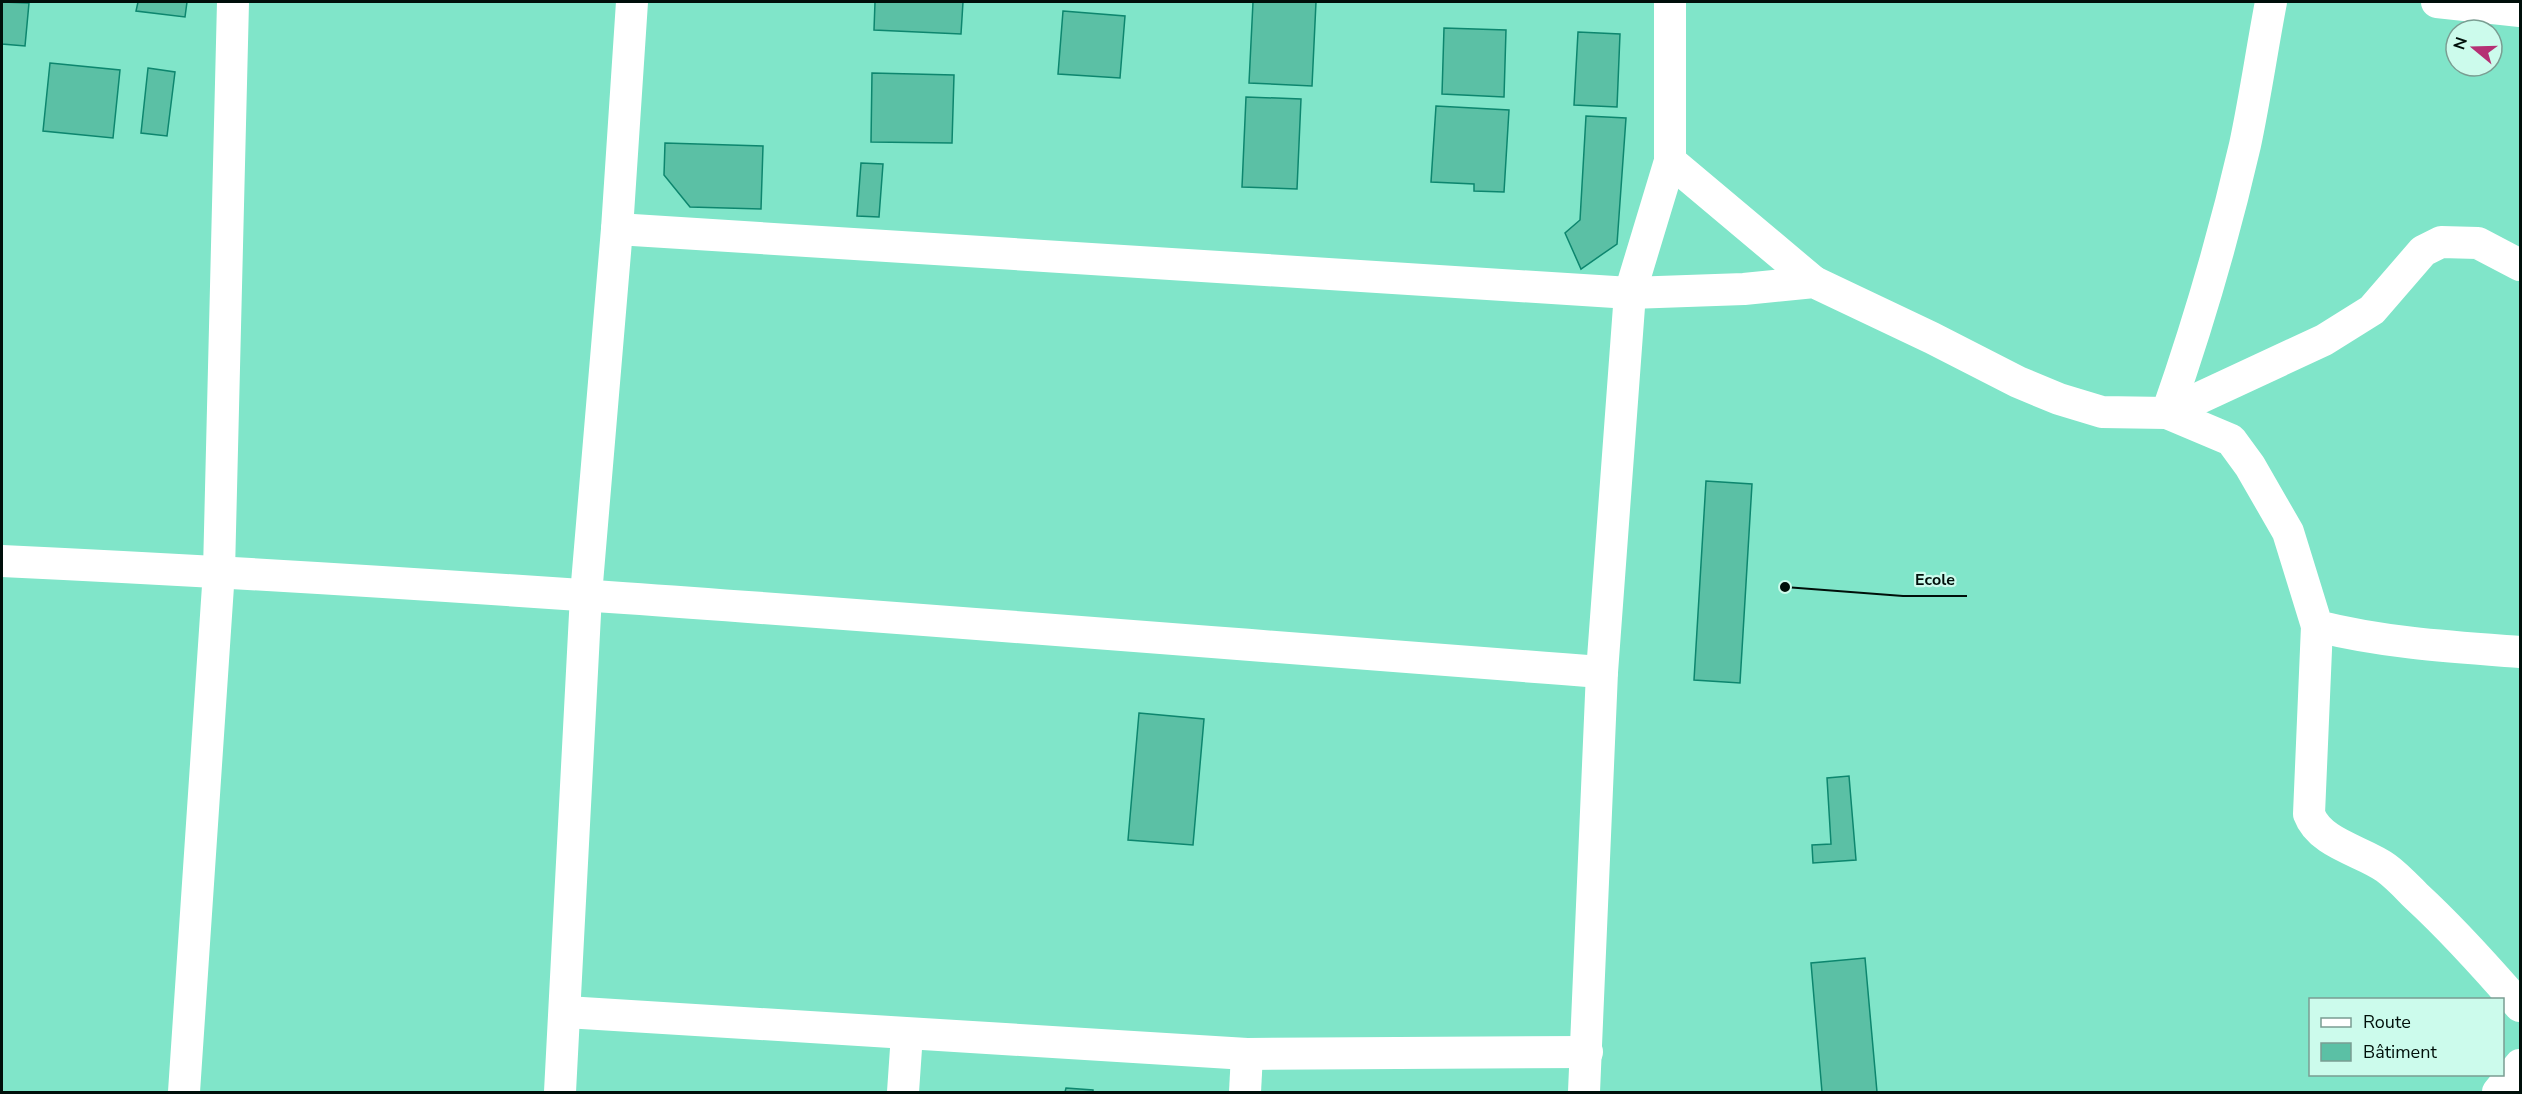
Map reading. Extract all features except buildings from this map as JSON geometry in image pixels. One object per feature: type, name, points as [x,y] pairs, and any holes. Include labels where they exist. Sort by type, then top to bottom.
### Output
[{"type":"street","points":[[184,1092],[219,571],[233,2]]},
{"type":"street","points":[[560,1092],[566,1012],[586,595],[632,2]]},
{"type":"street","points":[[1584,1092],[1602,672],[1630,293],[1670,161],[1670,2]]},
{"type":"street","points":[[2167,413],[2188,353],[2223,232],[2245,144],[2271,2]]},
{"type":"street","points":[[2437,2],[2520,10]]},
{"type":"street","points":[[1670,161],[1814,282],[2018,382],[2059,399],[2102,412],[2167,413],[2231,440],[2250,466],[2288,532],[2317,626],[2309,814],[2312,821],[2321,831],[2386,868],[2431,910],[2520,1006]]},
{"type":"street","points":[[616,229],[1630,293],[1744,289],[1814,282]]},
{"type":"street","points":[[2167,413],[2324,340],[2372,310],[2423,251],[2441,242],[2478,243],[2520,265]]},
{"type":"street","points":[[2,561],[219,571],[586,595],[1602,672]]},
{"type":"street","points":[[2317,626],[2367,638],[2432,646],[2520,652]]},
{"type":"street","points":[[566,1012],[1247,1054],[1587,1052]]},
{"type":"street","points":[[903,1092],[907,1034]]},
{"type":"street","points":[[1245,1092],[1247,1054]]},
{"type":"street","points":[[2498,1092],[2520,1065]]},
{"type":"place","name":"Ecole","points":[[1785,587]]}]
